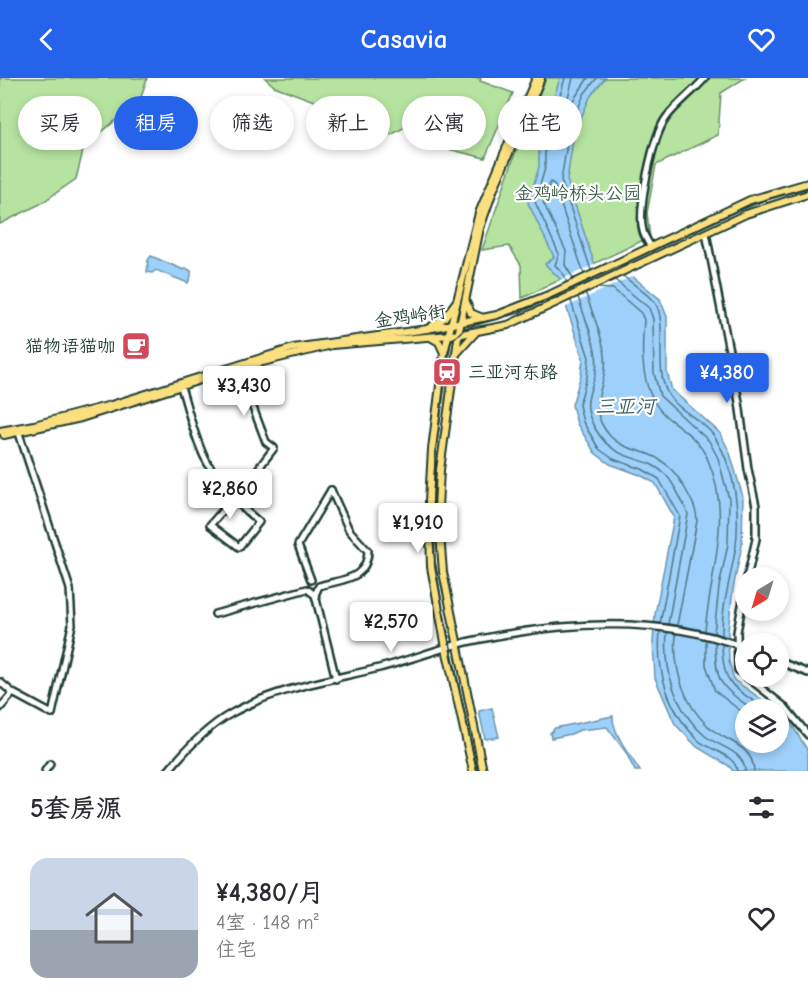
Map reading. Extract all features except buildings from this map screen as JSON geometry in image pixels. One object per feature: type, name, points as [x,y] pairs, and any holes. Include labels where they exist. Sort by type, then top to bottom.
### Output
[{"type":"main road","points":[[483,771],[442,572],[438,508],[442,450],[463,292],[479,213],[536,78]]},
{"type":"main road","points":[[473,771],[431,567],[429,501],[432,449],[444,353],[480,228],[489,200],[542,78]]},
{"type":"main road","name":"金鸡岭街","points":[[0,433],[19,433],[81,418],[238,368],[332,345],[427,333],[486,318],[551,294],[750,200],[808,183]]},
{"type":"main road","name":"金鸡岭街","points":[[0,433],[111,405],[293,348],[427,333],[459,334],[507,325],[762,208],[808,194]]},
{"type":"main road","points":[[463,292],[468,310],[474,316],[486,318]]},
{"type":"main road","points":[[444,353],[439,342],[427,333],[444,318],[463,292]]},
{"type":"main road","points":[[456,355],[466,341],[477,332]]},
{"type":"street","points":[[651,247],[643,231],[641,218],[648,169],[657,133],[671,112],[705,78]]},
{"type":"street","points":[[706,233],[739,402],[748,469],[756,506],[756,539],[750,567]]},
{"type":"street","points":[[238,368],[266,442],[274,448],[258,469]]},
{"type":"street","points":[[181,387],[206,462],[227,489],[232,500],[258,522],[239,547],[210,525],[232,500]]},
{"type":"street","points":[[0,682],[13,693],[52,714],[72,625],[70,589],[19,433]]},
{"type":"street","points":[[319,586],[311,580],[297,545],[331,490],[349,530],[368,551],[368,564],[363,572],[319,586],[315,595],[336,679]]},
{"type":"street","points":[[307,589],[311,580]]},
{"type":"street","points":[[307,589],[315,595]]},
{"type":"street","points":[[215,614],[307,589]]},
{"type":"street","points":[[739,621],[734,644],[738,670],[785,707],[808,735]]},
{"type":"street","points":[[168,771],[189,747],[228,715],[261,700],[457,645],[561,626],[590,624],[691,633],[734,644]]},
{"type":"street","points":[[789,665],[808,673]]},
{"type":"street","points":[[0,708],[13,693]]},
{"type":"street","points":[[45,771],[51,764]]},
{"type":"green space","points":[[0,78],[147,78],[141,96],[114,96],[114,122],[102,132],[102,96],[18,96],[18,150],[83,150],[76,179],[40,204],[0,224]]},
{"type":"green space","points":[[265,78],[481,78],[480,81],[513,93],[512,96],[498,96],[498,128],[485,158],[452,150],[486,150],[486,96],[402,96],[402,129],[391,135],[390,96],[306,96],[306,98],[274,86]]},
{"type":"green space","name":"金鸡岭桥头公园","points":[[546,78],[745,78],[721,93],[718,135],[656,165],[647,213],[650,237],[522,298],[521,265],[509,246],[482,250],[516,151],[582,150],[582,96],[539,96]]},
{"type":"water","name":"三亚河","points":[[560,78],[605,78],[590,97],[582,116],[582,96],[554,96]]},
{"type":"water","name":"三亚河","points":[[539,150],[572,150],[567,180],[595,266],[621,267],[660,299],[667,317],[667,372],[672,390],[720,433],[730,453],[743,497],[742,545],[738,567],[735,567],[728,631],[729,661],[735,687],[744,687],[762,699],[735,699],[735,753],[789,753],[789,720],[808,751],[808,771],[733,771],[729,766],[697,747],[675,724],[655,678],[653,642],[655,614],[674,517],[655,483],[610,464],[595,453],[577,424],[572,405],[581,375],[583,358],[559,284],[560,279],[545,264],[554,257],[528,203],[539,167]]},
{"type":"water","points":[[151,256],[191,271],[188,283],[156,270],[152,273],[147,272],[148,260]]},
{"type":"water","points":[[492,708],[499,737],[485,739],[479,711]]},
{"type":"water","points":[[613,716],[619,737],[640,771],[635,771],[625,751],[607,727],[580,730],[551,738],[550,733],[555,728]]},
{"type":"pier","points":[[598,263],[622,264],[635,275],[564,308],[556,282]]},
{"type":"tram line","points":[[477,771],[442,605],[434,554],[432,512],[436,449],[451,341],[465,328],[519,313],[735,212],[808,188]]},
{"type":"place","name":"猫物语猫咖","points":[[136,346]]},
{"type":"place","name":"三亚河东路","points":[[447,372]]}]
